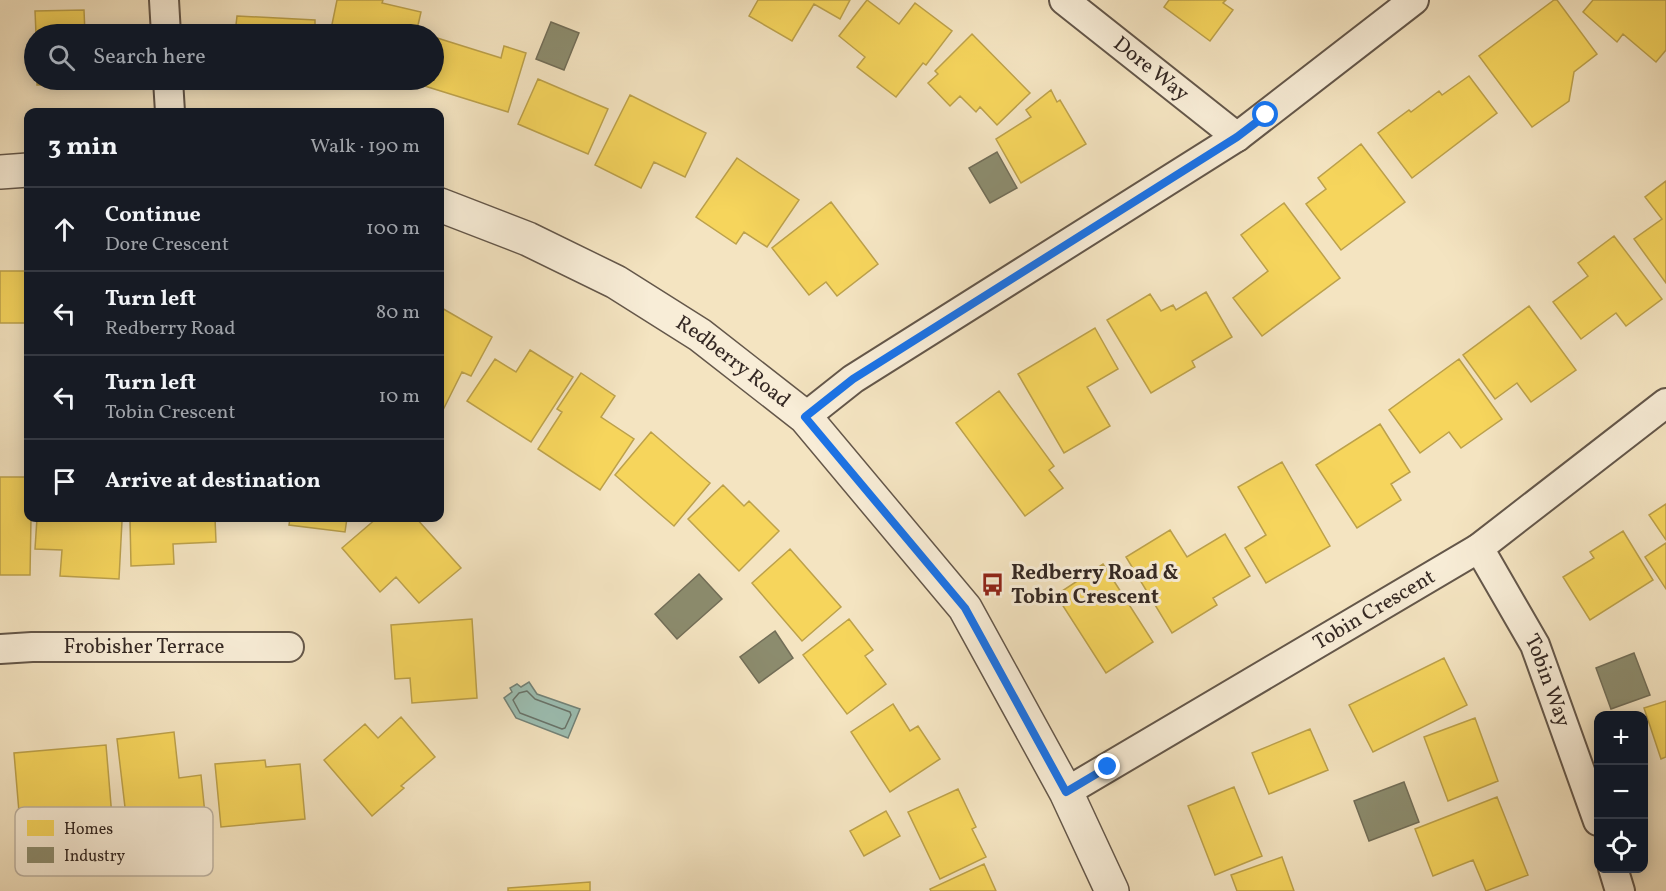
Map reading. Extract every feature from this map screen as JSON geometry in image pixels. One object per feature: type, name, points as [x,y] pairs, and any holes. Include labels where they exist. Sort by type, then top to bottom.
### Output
[{"type":"street","points":[[164,0],[165,24]]},
{"type":"street","name":"Dore Way","points":[[1064,0],[1237,137]]},
{"type":"street","points":[[805,417],[853,379],[1237,137],[1414,0]]},
{"type":"street","points":[[169,90],[170,108]]},
{"type":"street","points":[[0,172],[24,170]]},
{"type":"street","name":"Redberry Road","points":[[444,207],[528,239],[616,282],[700,335],[805,417],[965,608],[1066,792],[1112,891]]},
{"type":"street","name":"Tobin Crescent","points":[[1066,792],[1479,548],[1666,404]]},
{"type":"street","name":"Tobin Way","points":[[1479,548],[1535,645],[1598,819]]},
{"type":"street","name":"Frobisher Terrace","points":[[0,649],[289,647]]},
{"type":"street","points":[[1615,873],[1620,891]]},
{"type":"water","points":[[529,682],[537,694],[580,709],[568,738],[516,718],[504,698],[512,692],[510,688],[517,684],[521,687]]},
{"type":"building: Homes","points":[[337,0],[383,0],[382,3],[421,12],[418,24],[332,24]]},
{"type":"building: Homes","points":[[758,0],[850,0],[840,19],[814,4],[792,41],[749,16]]},
{"type":"building: Homes","points":[[867,0],[899,24],[915,3],[952,31],[926,65],[923,63],[896,97],[857,67],[865,57],[839,36]]},
{"type":"building: Homes","points":[[1169,0],[1226,0],[1223,3],[1233,10],[1210,41],[1164,7]]},
{"type":"building: Homes","points":[[1557,0],[1597,54],[1574,72],[1569,101],[1532,127],[1479,56]]},
{"type":"building: Homes","points":[[1593,0],[1666,0],[1666,50],[1656,62],[1623,34],[1617,42],[1583,12]]},
{"type":"building: Homes","points":[[84,10],[85,24],[36,24],[35,11]]},
{"type":"building: Homes","points":[[237,16],[315,20],[315,24],[236,24]]},
{"type":"building: Homes","points":[[972,34],[1030,93],[997,125],[980,107],[976,112],[960,96],[950,106],[928,83],[938,74],[935,71]]},
{"type":"building: Homes","points":[[444,40],[501,58],[504,46],[526,53],[508,112],[437,90],[444,90]]},
{"type":"building: Homes","points":[[1469,76],[1497,113],[1412,178],[1378,133],[1439,91],[1442,95]]},
{"type":"building: Homes","points":[[538,79],[608,109],[588,154],[518,124]]},
{"type":"building: Homes","points":[[1051,90],[1057,102],[1060,100],[1086,144],[1021,183],[996,139],[1031,117],[1026,110]]},
{"type":"building: Homes","points":[[630,95],[706,133],[685,177],[654,162],[641,188],[595,165]]},
{"type":"building: Homes","points":[[1361,144],[1405,202],[1341,250],[1306,204],[1326,189],[1318,178]]},
{"type":"building: Homes","points":[[737,158],[799,200],[767,247],[744,232],[736,244],[696,217]]},
{"type":"building: Homes","points":[[1666,181],[1666,283],[1634,239],[1662,219],[1645,197]]},
{"type":"building: Homes","points":[[831,202],[878,264],[837,296],[826,282],[809,295],[772,248]]},
{"type":"building: Homes","points":[[1284,203],[1340,278],[1262,336],[1233,298],[1268,271],[1241,235]]},
{"type":"building: Homes","points":[[1614,236],[1662,299],[1626,326],[1616,313],[1581,339],[1553,302],[1588,276],[1578,263]]},
{"type":"building: Homes","points":[[0,271],[24,271],[24,323],[0,323]]},
{"type":"building: Homes","points":[[1206,292],[1232,337],[1192,361],[1195,367],[1151,393],[1107,320],[1150,294],[1161,311],[1173,305],[1176,310]]},
{"type":"building: Homes","points":[[1529,306],[1576,370],[1531,402],[1517,383],[1495,399],[1463,355]]},
{"type":"building: Homes","points":[[444,309],[492,337],[471,376],[462,372],[444,408]]},
{"type":"building: Homes","points":[[1095,328],[1118,369],[1087,387],[1110,426],[1064,453],[1018,374]]},
{"type":"building: Homes","points":[[530,350],[573,377],[531,442],[467,401],[495,359],[516,372]]},
{"type":"building: Homes","points":[[1459,359],[1502,419],[1461,448],[1449,432],[1420,453],[1389,410]]},
{"type":"building: Homes","points":[[581,373],[615,396],[601,417],[634,439],[600,490],[538,449],[562,412],[557,409]]},
{"type":"building: Homes","points":[[999,391],[1054,466],[1049,470],[1063,488],[1025,516],[956,423]]},
{"type":"building: Homes","points":[[1380,424],[1410,472],[1391,484],[1401,500],[1357,528],[1316,465]]},
{"type":"building: Homes","points":[[651,432],[710,483],[674,526],[615,475]]},
{"type":"building: Homes","points":[[1282,462],[1330,546],[1266,583],[1245,548],[1266,535],[1238,487]]},
{"type":"building: Homes","points":[[0,477],[24,477],[24,522],[31,522],[30,575],[0,575]]},
{"type":"building: Homes","points":[[723,485],[744,506],[749,501],[779,531],[739,571],[688,519]]},
{"type":"building: Homes","points":[[1666,504],[1666,540],[1649,515]]},
{"type":"building: Homes","points":[[37,522],[122,522],[119,579],[60,576],[62,550],[35,549]]},
{"type":"building: Homes","points":[[130,522],[215,522],[216,542],[173,544],[174,564],[131,566]]},
{"type":"building: Homes","points":[[289,522],[346,522],[345,532],[289,525]]},
{"type":"building: Homes","points":[[372,522],[420,522],[461,568],[419,603],[396,577],[380,592],[342,548]]},
{"type":"building: Homes","points":[[1170,530],[1187,557],[1225,534],[1250,576],[1213,598],[1217,605],[1172,633],[1126,557]]},
{"type":"building: Homes","points":[[1623,531],[1653,580],[1590,620],[1563,577],[1594,558],[1590,552]]},
{"type":"building: Homes","points":[[1666,543],[1666,589],[1645,557]]},
{"type":"building: Homes","points":[[790,549],[841,607],[802,641],[752,583]]},
{"type":"building: Homes","points":[[1103,564],[1153,642],[1106,673],[1056,595]]},
{"type":"building: Homes","points":[[472,619],[477,698],[412,703],[410,678],[395,679],[391,625]]},
{"type":"building: Homes","points":[[849,619],[873,650],[865,656],[886,684],[847,714],[803,655]]},
{"type":"building: Homes","points":[[1444,658],[1467,705],[1373,752],[1349,705]]},
{"type":"building: Homes","points":[[1666,701],[1666,757],[1661,759],[1648,720],[1648,711],[1644,708]]},
{"type":"building: Homes","points":[[893,704],[910,731],[918,726],[940,759],[890,792],[851,732]]},
{"type":"building: Homes","points":[[401,717],[435,757],[401,786],[404,788],[372,816],[324,760],[365,724],[378,738]]},
{"type":"building: Homes","points":[[1475,718],[1498,781],[1448,801],[1424,737]]},
{"type":"building: Homes","points":[[1310,729],[1328,770],[1269,794],[1252,753]]},
{"type":"building: Homes","points":[[174,732],[179,778],[201,775],[204,807],[125,807],[117,739]]},
{"type":"building: Homes","points":[[106,745],[111,807],[19,807],[14,753]]},
{"type":"building: Homes","points":[[265,760],[266,767],[300,764],[305,819],[221,827],[215,764]]},
{"type":"building: Homes","points":[[1234,787],[1262,856],[1215,875],[1188,806]]},
{"type":"building: Homes","points":[[958,789],[976,827],[972,829],[986,857],[940,879],[908,812]]},
{"type":"building: Homes","points":[[1497,797],[1528,875],[1486,891],[1473,860],[1433,876],[1415,829]]},
{"type":"building: Homes","points":[[886,811],[900,836],[864,856],[850,831]]},
{"type":"building: Homes","points":[[1282,857],[1294,891],[1237,891],[1231,875]]},
{"type":"building: Homes","points":[[984,864],[996,891],[931,891],[930,889]]},
{"type":"building: Homes","points":[[590,882],[590,891],[508,891],[508,888]]},
{"type":"building: Industry","points":[[551,22],[579,33],[564,70],[536,59]]},
{"type":"building: Industry","points":[[997,152],[1017,188],[990,203],[969,168]]},
{"type":"building: Industry","points":[[699,574],[722,599],[677,639],[655,614]]},
{"type":"building: Industry","points":[[775,631],[793,658],[759,683],[740,657]]},
{"type":"building: Industry","points":[[1634,653],[1650,695],[1611,709],[1596,668]]},
{"type":"building: Industry","points":[[1404,782],[1419,822],[1369,841],[1354,801]]},
{"type":"place","name":"Redberry Road & Tobin Crescent","points":[[993,585]]},
{"type":"route","points":[[1108,767],[1066,792],[965,608],[805,417],[853,379],[1237,137],[1266,115]]}]
